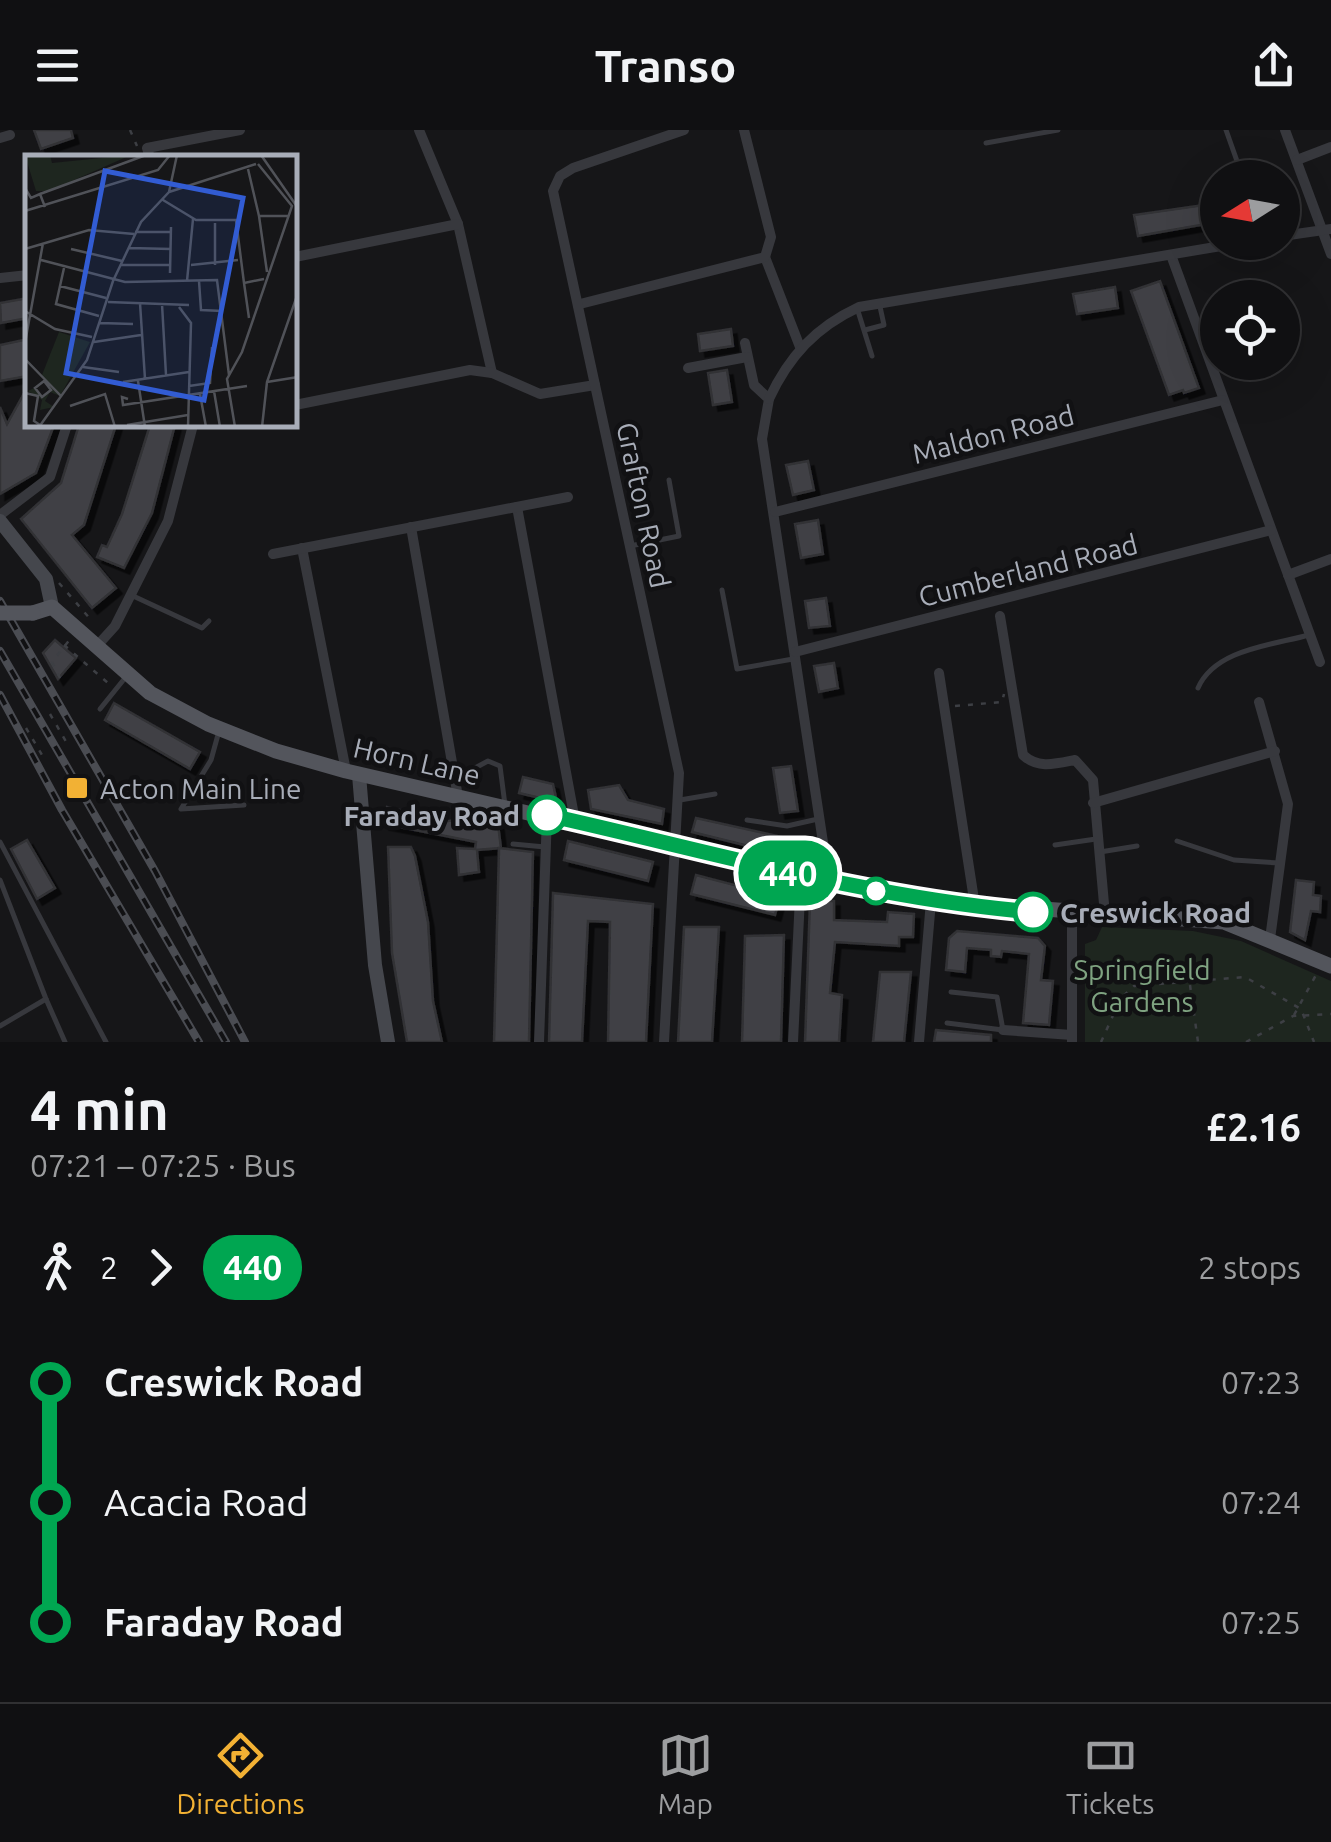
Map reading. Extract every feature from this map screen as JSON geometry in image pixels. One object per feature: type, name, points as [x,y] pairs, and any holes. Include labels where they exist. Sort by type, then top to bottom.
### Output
[{"type":"main road","name":"Horn Lane","points":[[52,607],[84,654],[122,681],[276,752],[801,876],[931,901],[1072,914],[1196,918],[1270,939],[1324,969]]},
{"type":"main road","points":[[0,613],[33,614],[52,607]]},
{"type":"street","points":[[148,153],[240,130]]},
{"type":"street","points":[[419,130],[458,224],[492,373]]},
{"type":"street","name":"Grafton Road","points":[[664,1042],[679,773],[553,191],[560,176],[684,130]]},
{"type":"street","points":[[744,130],[771,238],[765,257],[800,347]]},
{"type":"street","points":[[1285,130],[1296,160],[1331,147]]},
{"type":"street","points":[[1300,169],[1326,229],[1331,254]]},
{"type":"street","points":[[298,257],[458,224]]},
{"type":"street","points":[[1300,233],[1326,229]]},
{"type":"street","points":[[829,882],[762,440],[769,399],[800,347],[828,324],[857,308],[1200,250]]},
{"type":"street","points":[[1170,255],[1320,662]]},
{"type":"street","points":[[580,304],[765,257]]},
{"type":"street","points":[[0,278],[25,275]]},
{"type":"street","points":[[744,343],[754,385],[769,399]]},
{"type":"street","points":[[688,368],[747,357]]},
{"type":"street","points":[[298,404],[470,370],[492,373],[540,394],[595,385]]},
{"type":"street","name":"Maldon Road","points":[[774,512],[1223,400]]},
{"type":"street","points":[[52,607],[46,579],[0,518],[50,477],[66,428]]},
{"type":"street","points":[[84,654],[115,626],[168,521],[191,428]]},
{"type":"street","points":[[273,554],[568,497]]},
{"type":"street","points":[[517,506],[575,821]]},
{"type":"street","points":[[411,527],[458,777],[458,796]]},
{"type":"street","name":"Cumberland Road","points":[[796,655],[1271,530]]},
{"type":"street","points":[[302,548],[353,773],[388,1042]]},
{"type":"street","points":[[1288,575],[1331,559]]},
{"type":"street","points":[[1000,616],[1023,754],[1032,763],[1075,760],[1093,780],[1104,915]]},
{"type":"street","points":[[939,673],[975,906]]},
{"type":"street","points":[[1259,702],[1288,804],[1270,939]]},
{"type":"street","points":[[1094,803],[1275,751]]},
{"type":"street","points":[[540,1042],[547,815]]},
{"type":"street","points":[[793,1042],[801,876]]},
{"type":"street","points":[[919,1042],[931,901]]},
{"type":"street","points":[[1003,1030],[1072,1038],[1072,914]]},
{"type":"lane","points":[[986,143],[1058,130]]},
{"type":"lane","points":[[1226,130],[1237,160]]},
{"type":"lane","points":[[865,330],[884,324],[879,302]]},
{"type":"lane","points":[[857,308],[872,356]]},
{"type":"lane","points":[[630,546],[679,536],[669,480]]},
{"type":"lane","points":[[722,590],[737,670],[796,655]]},
{"type":"lane","points":[[131,595],[202,628],[208,622]]},
{"type":"lane","points":[[997,602],[1000,616]]},
{"type":"lane","points":[[1198,688],[1206,673],[1227,658],[1309,635]]},
{"type":"lane","points":[[100,709],[122,681]]},
{"type":"lane","points":[[219,728],[211,760],[181,810],[244,805]]},
{"type":"lane","points":[[458,777],[488,761],[500,766],[505,807]]},
{"type":"lane","points":[[677,801],[716,794]]},
{"type":"lane","points":[[747,820],[786,826],[821,819]]},
{"type":"lane","points":[[1054,845],[1096,839]]},
{"type":"lane","points":[[1177,841],[1234,860],[1279,864]]},
{"type":"lane","points":[[0,842],[106,1042]]},
{"type":"lane","points":[[513,844],[545,847]]},
{"type":"lane","points":[[1097,852],[1137,846]]},
{"type":"lane","points":[[0,880],[64,1042]]},
{"type":"lane","points":[[947,1023],[1003,1030],[997,997],[951,992]]},
{"type":"lane","points":[[0,1026],[46,999]]},
{"type":"path","points":[[130,130],[135,146],[148,153]]},
{"type":"path","points":[[61,582],[92,621]]},
{"type":"path","points":[[60,678],[52,662],[70,639]]},
{"type":"path","points":[[64,645],[122,681]]},
{"type":"path","points":[[954,706],[1002,702],[1004,694]]},
{"type":"path","points":[[50,714],[68,745]]},
{"type":"path","points":[[26,728],[46,760]]},
{"type":"path","points":[[1246,1042],[1301,1009],[1324,969]]},
{"type":"path","points":[[1101,1042],[1127,990],[1134,986],[1245,978],[1301,1009],[1314,1042]]},
{"type":"path","points":[[1190,984],[1198,1042]]},
{"type":"path","points":[[1292,1016],[1331,1014]]},
{"type":"green space","name":"Springfield Gardens","points":[[1102,927],[1193,931],[1241,941],[1331,981],[1331,1042],[1085,1042],[1085,944],[1096,940]]},
{"type":"building","points":[[34,130],[71,130],[73,138],[41,149]]},
{"type":"building","points":[[1200,206],[1200,225],[1138,236],[1134,215]]},
{"type":"building","points":[[1160,281],[1199,388],[1184,393],[1183,390],[1169,395],[1131,291]]},
{"type":"building","points":[[1115,287],[1118,308],[1077,314],[1073,294]]},
{"type":"building","points":[[25,299],[25,319],[1,323],[0,303]]},
{"type":"building","points":[[731,329],[733,346],[700,351],[698,334]]},
{"type":"building","points":[[25,340],[25,377],[0,381],[0,345]]},
{"type":"building","points":[[727,370],[732,402],[713,405],[708,373]]},
{"type":"building","points":[[25,391],[25,428],[53,428],[36,473],[0,494],[0,407],[7,424]]},
{"type":"building","points":[[78,428],[115,428],[84,525],[72,535],[116,588],[92,608],[21,519],[61,483]]},
{"type":"building","points":[[149,428],[174,428],[152,513],[124,568],[97,557],[102,545],[107,547],[122,514]]},
{"type":"building","points":[[808,461],[814,490],[793,495],[786,465]]},
{"type":"building","points":[[818,520],[823,554],[801,558],[795,524]]},
{"type":"building","points":[[826,598],[830,626],[809,628],[805,601]]},
{"type":"building","points":[[55,640],[76,658],[58,679],[43,653]]},
{"type":"building","points":[[834,663],[838,688],[819,692],[814,666]]},
{"type":"building","points":[[114,703],[200,752],[190,769],[105,720]]},
{"type":"building","points":[[791,766],[798,811],[780,813],[773,768]]},
{"type":"building","points":[[523,777],[553,784],[557,802],[519,793]]},
{"type":"building","points":[[619,785],[628,800],[664,809],[662,824],[591,809],[588,790]]},
{"type":"building","points":[[387,807],[448,821],[472,818],[473,826],[498,824],[501,848],[477,850],[479,872],[459,875],[457,848],[475,849],[476,842],[384,824]]},
{"type":"building","points":[[696,818],[809,843],[805,860],[692,832]]},
{"type":"building","points":[[27,840],[55,888],[37,899],[11,849]]},
{"type":"building","points":[[568,841],[653,862],[648,881],[564,860]]},
{"type":"building","points":[[388,847],[411,847],[415,856],[428,922],[433,1001],[442,1042],[407,1042],[392,953]]},
{"type":"building","points":[[499,848],[533,852],[529,1042],[494,1042]]},
{"type":"building","points":[[696,875],[780,897],[775,915],[691,894]]},
{"type":"building","points":[[1296,880],[1314,882],[1313,895],[1321,896],[1320,912],[1311,911],[1305,940],[1290,932]]},
{"type":"building","points":[[553,893],[653,904],[646,1042],[608,1042],[610,922],[588,921],[582,1042],[549,1042]]},
{"type":"building","points":[[810,901],[834,901],[834,920],[887,922],[888,912],[914,914],[913,937],[899,937],[899,946],[835,942],[830,993],[842,995],[839,1042],[805,1042]]},
{"type":"building","points":[[684,927],[719,927],[712,1042],[678,1042]]},
{"type":"building","points":[[957,931],[1038,938],[1045,946],[1041,980],[1053,981],[1049,1025],[1023,1023],[1029,954],[1002,951],[1001,957],[991,956],[991,950],[967,948],[965,972],[946,970],[949,938]]},
{"type":"building","points":[[784,935],[781,1042],[742,1042],[745,936]]},
{"type":"building","points":[[880,972],[911,972],[904,1042],[873,1042]]},
{"type":"building","points":[[936,1030],[991,1035],[991,1042],[934,1042]]},
{"type":"railway","points":[[0,601],[155,871],[245,1042]]},
{"type":"railway","points":[[0,651],[226,1042]]},
{"type":"railway","points":[[0,695],[62,810],[199,1042]]},
{"type":"bus line","name":"440","points":[[547,815],[829,882],[931,901],[1033,912]]},
{"type":"place","name":"Acton Main Line","points":[[77,788]]},
{"type":"place","name":"Faraday Road","points":[[547,815]]},
{"type":"place","name":"Creswick Road","points":[[1033,912]]}]
